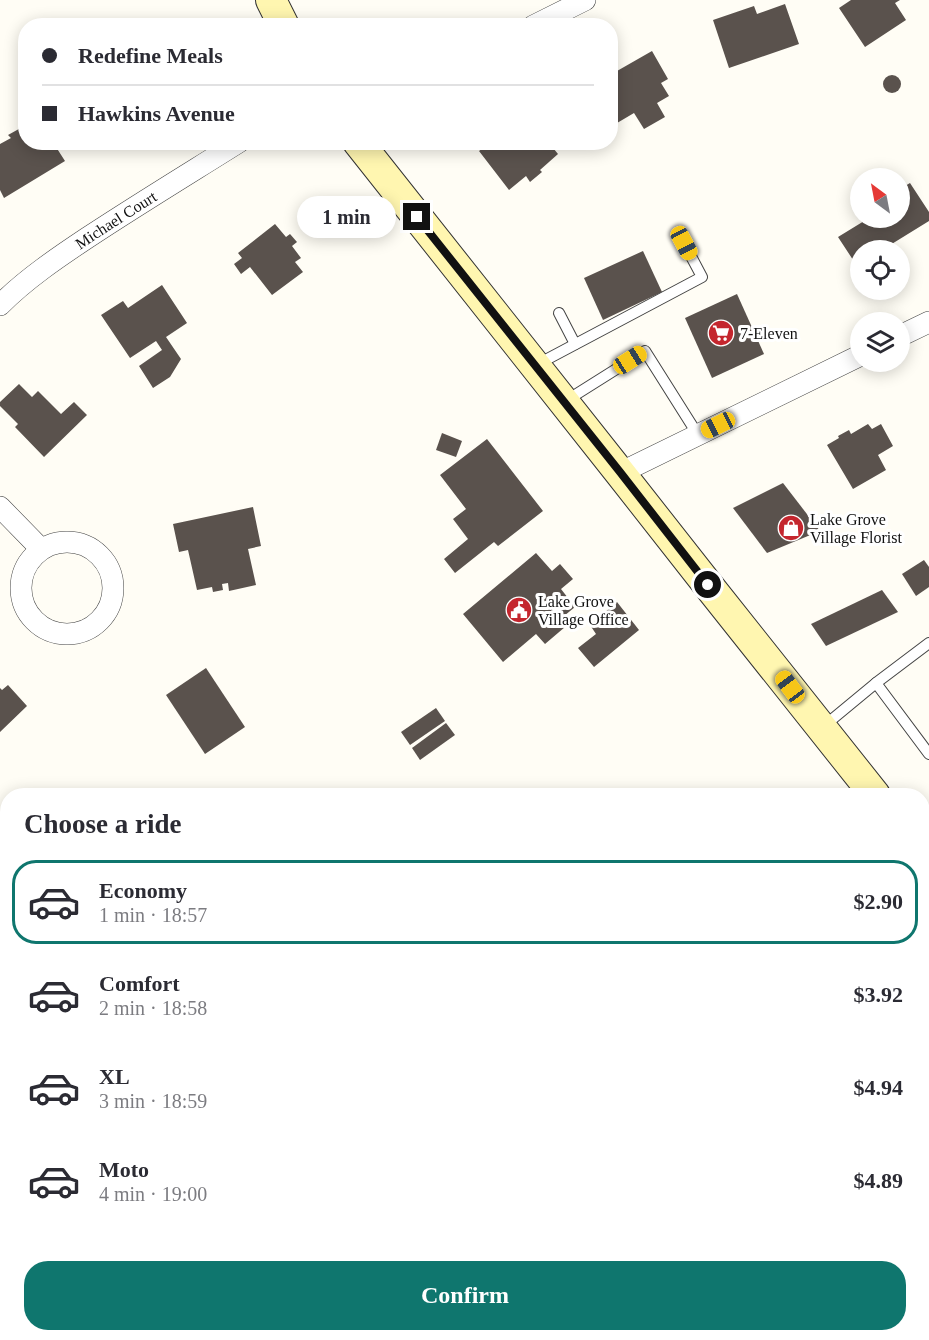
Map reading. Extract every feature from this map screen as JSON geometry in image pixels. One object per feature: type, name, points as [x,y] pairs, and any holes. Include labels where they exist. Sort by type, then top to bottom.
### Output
[{"type":"street","points":[[271,0],[280,18]]},
{"type":"street","points":[[549,18],[585,0]]},
{"type":"street","name":"Michael Court","points":[[0,305],[15,290],[57,258],[226,150]]},
{"type":"street","points":[[364,150],[822,729],[861,788]]},
{"type":"street","points":[[910,331],[929,322]]},
{"type":"street","points":[[620,472],[850,360]]},
{"type":"street","points":[[0,507],[42,549]]},
{"type":"street","points":[[66,541],[82,544],[99,553],[112,573],[114,586],[112,603],[103,618],[90,628],[75,634],[49,631],[29,615],[21,591],[21,582],[26,567],[42,549],[66,541]]},
{"type":"lane","points":[[535,365],[702,278],[684,243]]},
{"type":"lane","points":[[559,313],[575,344]]},
{"type":"lane","points":[[564,402],[645,351],[698,435]]},
{"type":"lane","points":[[822,729],[876,683],[929,643]]},
{"type":"lane","points":[[876,683],[929,754]]},
{"type":"building","points":[[851,0],[900,0],[895,3],[906,20],[865,47],[839,8]]},
{"type":"building","points":[[785,4],[799,44],[729,68],[713,20],[754,6],[757,14]]},
{"type":"building","points":[[652,51],[668,79],[661,83],[669,96],[657,103],[665,117],[644,129],[634,113],[618,122],[618,70]]},
{"type":"building","points":[[892,75],[898,78],[901,84],[898,90],[892,93],[886,90],[883,84],[886,78]]},
{"type":"building","points":[[18,129],[18,150],[58,150],[65,161],[4,198],[0,190],[0,144],[11,138],[8,135]]},
{"type":"building","points":[[555,150],[558,154],[530,182],[526,176],[509,190],[479,151]]},
{"type":"building","points":[[910,183],[929,212],[929,221],[898,240],[850,240],[850,255],[838,237],[853,228],[910,228]]},
{"type":"building","points":[[275,224],[286,237],[290,234],[297,242],[292,246],[301,258],[295,262],[303,272],[272,295],[250,267],[241,274],[234,264],[242,258],[238,253]]},
{"type":"building","points":[[643,251],[662,292],[603,320],[584,278]]},
{"type":"building","points":[[162,285],[187,323],[166,337],[181,359],[170,377],[153,388],[139,366],[162,350],[156,341],[130,358],[101,315],[123,301],[128,308]]},
{"type":"building","points":[[737,294],[764,354],[712,378],[685,318]]},
{"type":"building","points":[[19,384],[32,397],[38,391],[61,414],[74,402],[87,415],[44,457],[15,427],[18,424],[0,406],[0,402]]},
{"type":"building","points":[[868,424],[872,429],[881,424],[893,446],[878,455],[886,470],[853,489],[827,445],[849,430],[851,434]]},
{"type":"building","points":[[442,433],[462,441],[456,457],[436,450]]},
{"type":"building","points":[[487,439],[543,511],[498,546],[494,542],[455,573],[444,559],[468,539],[453,519],[466,509],[440,475]]},
{"type":"building","points":[[783,483],[820,531],[767,553],[733,508]]},
{"type":"building","points":[[253,507],[261,546],[248,549],[256,585],[229,591],[228,583],[222,584],[223,590],[213,592],[212,587],[197,590],[188,550],[179,552],[173,524]]},
{"type":"building","name":"Lake Grove Village Office","points":[[536,553],[552,571],[560,564],[573,579],[561,589],[575,607],[559,620],[565,627],[545,644],[536,634],[503,662],[463,614]]},
{"type":"building","points":[[924,560],[929,567],[929,587],[916,596],[902,574]]},
{"type":"building","points":[[882,590],[898,612],[826,646],[811,624]]},
{"type":"building","points":[[617,602],[639,630],[594,667],[578,648],[596,634],[590,625]]},
{"type":"building","points":[[206,668],[245,727],[205,754],[166,695]]},
{"type":"building","points":[[8,685],[27,706],[0,732],[0,688],[2,690]]},
{"type":"building","points":[[436,708],[445,721],[410,745],[401,732]]},
{"type":"building","points":[[446,723],[455,735],[420,760],[412,748]]},
{"type":"place","name":"7-Eleven","points":[[721,333]]},
{"type":"place","name":"Lake Grove Village Florist","points":[[791,528]]},
{"type":"place","name":"Lake Grove Village Office","points":[[519,610]]},
{"type":"route","points":[[417,217],[708,585]]}]
